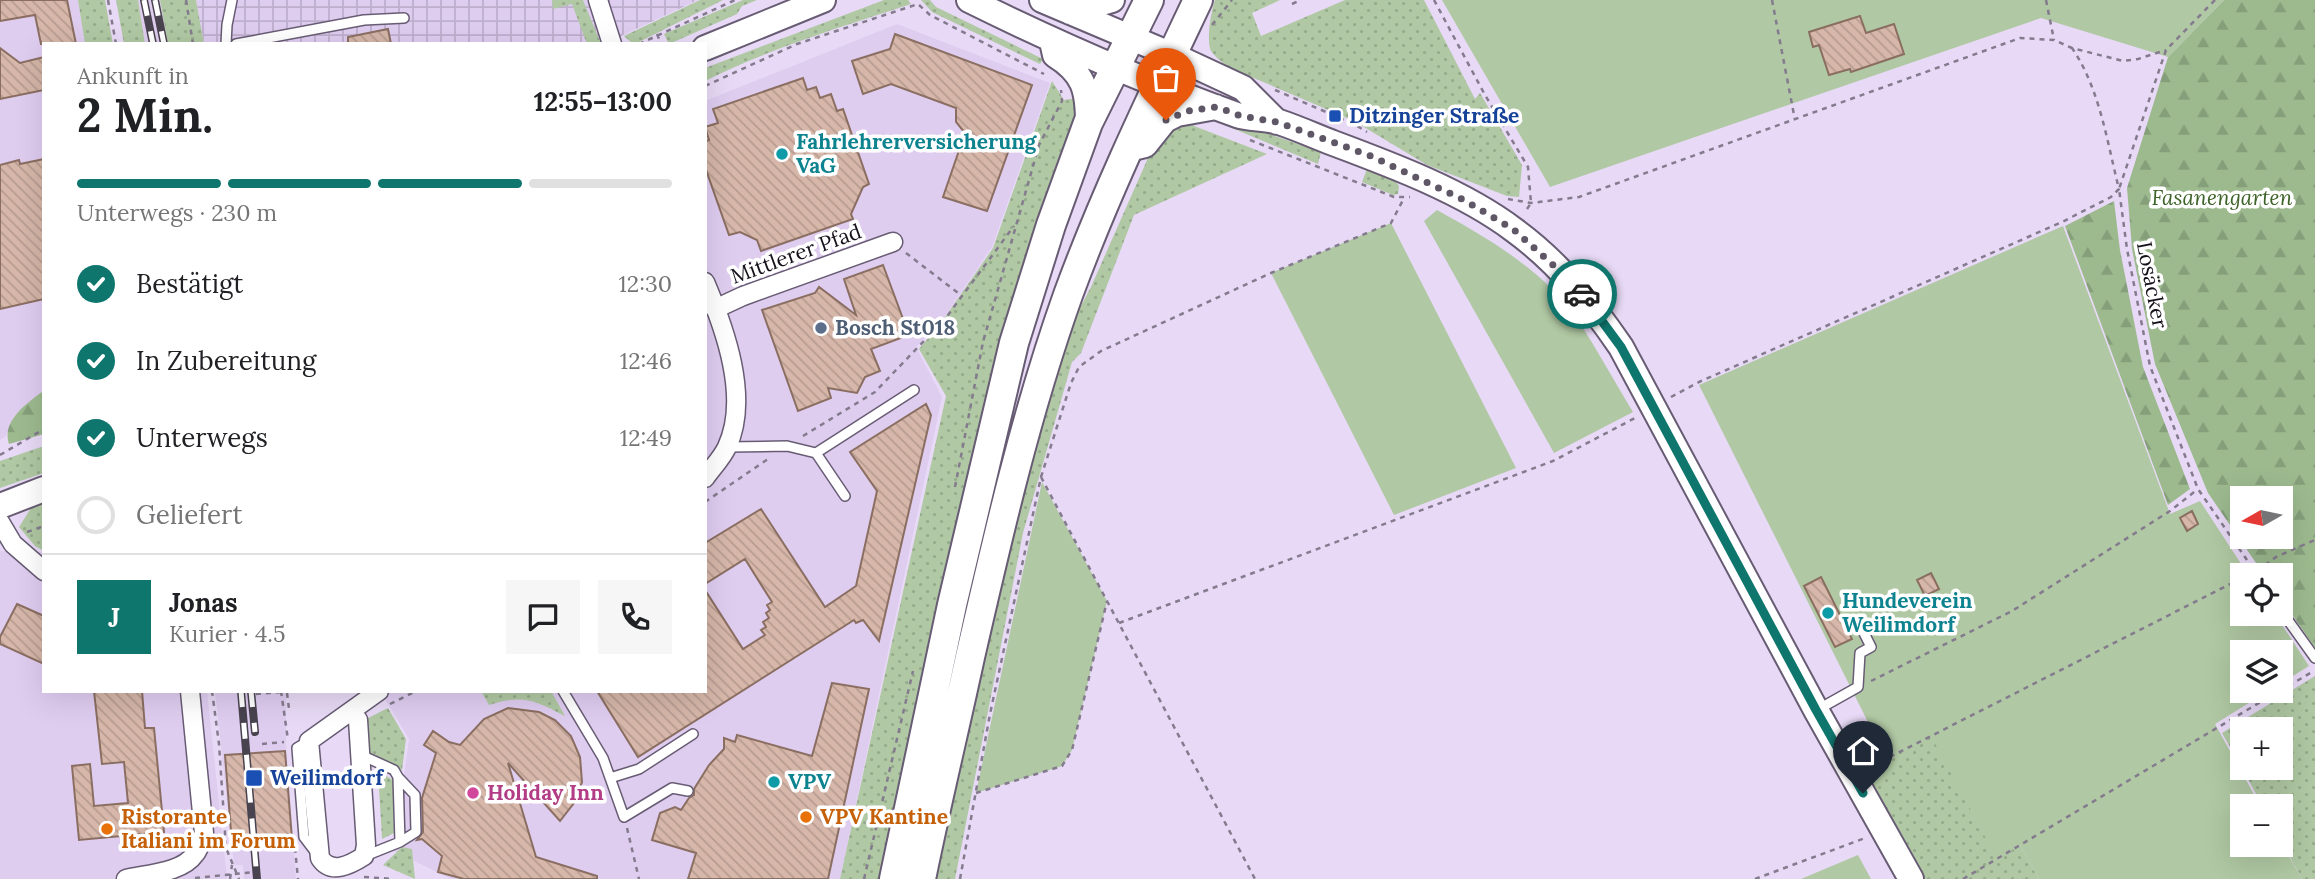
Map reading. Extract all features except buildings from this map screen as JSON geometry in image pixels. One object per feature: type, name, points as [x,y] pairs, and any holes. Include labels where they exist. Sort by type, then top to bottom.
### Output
[{"type":"main road","points":[[707,47],[823,0]]},
{"type":"main road","points":[[969,0],[1115,68],[1158,85],[1241,116],[1277,122],[1371,156],[1416,186],[1464,200],[1513,229],[1571,281],[1621,347],[1816,710],[1912,879]]},
{"type":"main road","points":[[1042,0],[1244,88],[1277,122]]},
{"type":"main road","points":[[1070,12],[1112,0]]},
{"type":"main road","points":[[894,879],[952,605],[1014,343],[1051,225],[1088,123],[1149,0]]},
{"type":"main road","points":[[921,879],[982,605],[1026,430],[1068,295],[1128,149],[1198,0]]},
{"type":"main road","points":[[1052,39],[1055,55],[1076,70],[1081,78],[1086,94],[1088,123]]},
{"type":"main road","points":[[1128,149],[1145,145],[1156,129],[1177,114],[1217,107]]},
{"type":"main road","points":[[0,506],[42,490]]},
{"type":"street","points":[[598,0],[611,42]]},
{"type":"street","name":"Mittlerer Pfad","points":[[715,309],[743,296],[893,242]]},
{"type":"street","name":"Mittlerer Pfad","points":[[707,287],[734,368],[738,408],[727,447],[707,475]]},
{"type":"street","points":[[0,522],[13,544],[42,569]]},
{"type":"street","points":[[126,879],[180,867],[194,857],[199,848],[204,833],[190,693]]},
{"type":"street","points":[[352,712],[358,720],[367,827],[364,856],[335,868],[324,865],[320,858],[309,741],[376,693]]},
{"type":"lane","points":[[226,42],[232,0]]},
{"type":"lane","points":[[247,42],[364,20],[404,18]]},
{"type":"lane","points":[[816,453],[914,390]]},
{"type":"lane","points":[[727,447],[787,446],[816,453],[845,496]]},
{"type":"lane","points":[[1816,710],[1858,687],[1860,653],[1871,647],[1859,623]]},
{"type":"lane","points":[[2292,626],[2315,658]]},
{"type":"lane","points":[[564,693],[603,758],[624,817],[672,788],[688,791]]},
{"type":"lane","points":[[610,778],[639,769],[693,734]]},
{"type":"lane","points":[[361,755],[394,770],[415,795],[416,832],[400,842],[364,856]]},
{"type":"lane","points":[[398,777],[400,842]]},
{"type":"path","points":[[108,0],[116,42]]},
{"type":"path","points":[[186,0],[193,42]]},
{"type":"path","points":[[643,42],[735,0]]},
{"type":"path","points":[[914,0],[930,15],[1049,77]]},
{"type":"path","points":[[1206,33],[1231,0]]},
{"type":"path","points":[[1292,4],[1301,0]]},
{"type":"path","points":[[1434,0],[1485,96],[1528,167],[1531,203],[1513,229]]},
{"type":"path","points":[[1772,0],[1795,120]]},
{"type":"path","points":[[2046,0],[2054,40]]},
{"type":"path","name":"Losäcker","points":[[2214,0],[2166,50],[2119,189],[2127,249],[2150,366],[2198,489],[2248,563]]},
{"type":"path","points":[[707,85],[797,44],[918,5]]},
{"type":"path","points":[[657,34],[660,42]]},
{"type":"path","points":[[1531,203],[1579,197],[2020,38],[2054,40],[2073,48],[2123,61],[2166,50]]},
{"type":"path","points":[[1119,623],[1553,461],[1699,382],[2085,211],[2111,197],[2119,189],[2092,88],[2073,48]]},
{"type":"path","points":[[1055,82],[1062,91]]},
{"type":"path","points":[[1248,139],[1404,199]]},
{"type":"path","points":[[1404,199],[1416,186]]},
{"type":"path","points":[[960,879],[1001,660],[1041,477],[1071,383],[1079,367],[1101,351],[1391,223],[1404,199],[1416,186]]},
{"type":"path","points":[[707,501],[787,446],[875,392],[945,319],[1016,223]]},
{"type":"path","points":[[893,242],[962,296]]},
{"type":"path","points":[[0,455],[42,430]]},
{"type":"path","points":[[1041,477],[1255,879]]},
{"type":"path","points":[[1858,687],[2012,611],[2170,511],[2198,489]]},
{"type":"path","points":[[2269,563],[2276,557],[2315,540]]},
{"type":"path","points":[[1853,775],[2230,584]]},
{"type":"path","points":[[976,793],[1062,766],[1072,750],[1107,601]]},
{"type":"path","points":[[2293,683],[2315,670]]},
{"type":"path","points":[[212,693],[219,744],[226,848],[239,879]]},
{"type":"path","points":[[256,694],[268,693]]},
{"type":"path","points":[[288,693],[289,709],[292,709]]},
{"type":"path","points":[[1963,879],[2260,703]]},
{"type":"path","points":[[262,744],[284,742]]},
{"type":"path","points":[[624,817],[639,879]]},
{"type":"path","points":[[1755,879],[1866,838],[1883,827]]},
{"type":"path","points":[[230,879],[232,864]]},
{"type":"path","points":[[189,879],[254,872]]},
{"type":"path","points":[[356,877],[394,879]]},
{"type":"shaded area","points":[[0,0],[78,0],[85,42],[42,42],[42,392],[14,416],[6,436],[0,440]]},
{"type":"shaded area","points":[[138,0],[160,0],[168,42],[145,42]]},
{"type":"shaded area","points":[[196,0],[698,0],[623,35],[614,42],[204,42]]},
{"type":"shaded area","points":[[897,24],[1050,83],[992,247],[943,319],[916,347],[942,397],[840,879],[451,879],[394,851],[409,739],[381,693],[707,693],[707,100]]},
{"type":"shaded area","points":[[0,551],[42,552],[42,693],[207,693],[227,879],[0,879]]},
{"type":"shaded area","points":[[215,693],[286,693],[286,744],[296,879],[244,879],[243,865],[234,865]]},
{"type":"green space","points":[[78,0],[105,0],[113,42],[85,42]]},
{"type":"green space","points":[[116,0],[138,0],[145,42],[124,42]]},
{"type":"green space","points":[[160,0],[196,0],[204,42],[168,42]]},
{"type":"green space","points":[[552,0],[583,0],[600,42],[586,42],[572,4],[553,9]]},
{"type":"green space","points":[[700,0],[723,0],[639,42],[631,42],[624,36]]},
{"type":"green space","points":[[743,0],[757,0],[742,6],[737,14],[674,42],[668,42],[664,34]]},
{"type":"green space","points":[[884,0],[908,0],[911,4],[781,48],[707,80],[707,67]]},
{"type":"green space","points":[[921,0],[930,0],[936,7],[1043,59],[1040,64],[932,12]]},
{"type":"green space","points":[[1215,0],[1280,0],[1252,13],[1261,36],[1345,0],[1424,0],[1475,99],[1480,93],[1522,165],[1519,197],[1507,196],[1427,165],[1354,121],[1228,67],[1214,55],[1210,46],[1210,26]]},
{"type":"green space","points":[[1442,0],[2224,0],[2168,57],[2041,18],[1550,187]]},
{"type":"green space","name":"Fasanengarten","points":[[2224,0],[2315,0],[2315,648],[2293,616],[2293,563],[2256,563],[2247,550],[2293,549],[2293,486],[2230,486],[2230,525],[2208,493],[2155,364],[2132,249],[2127,188],[2168,57]]},
{"type":"green space","points":[[1052,81],[1064,100],[1078,98],[1079,115],[887,879],[840,879],[946,396],[919,349],[943,320],[993,248]]},
{"type":"green space","points":[[1203,116],[1221,117],[1321,152],[1318,164]]},
{"type":"green space","points":[[1190,118],[1194,126],[1267,154],[1134,215],[1081,353],[1072,362],[1023,533],[955,879],[933,879],[1017,506],[1075,317],[1152,149],[1169,129]]},
{"type":"green space","points":[[1367,169],[1393,178],[1399,186],[1398,194],[1393,195],[1362,182]]},
{"type":"green space","points":[[2114,201],[2120,250],[2143,367],[2190,489],[2168,505],[2065,226]]},
{"type":"green space","points":[[1437,210],[1495,244],[1548,285],[1577,319],[1633,412],[1554,453],[1424,221]]},
{"type":"green space","points":[[1391,223],[1516,468],[1394,515],[1271,273]]},
{"type":"green space","points":[[2063,226],[2170,514],[2200,501],[2241,563],[2230,563],[2230,626],[2283,626],[2292,640],[2230,640],[2230,703],[2249,703],[2215,724],[2230,751],[2230,780],[2246,780],[2254,794],[2230,794],[2230,857],[2289,857],[2302,879],[2039,879],[2020,845],[1997,859],[1931,736],[1886,758],[1699,385]]},
{"type":"green space","points":[[42,392],[42,435],[9,444],[9,427],[24,406]]},
{"type":"green space","points":[[42,447],[42,474],[0,488],[0,461]]},
{"type":"green space","points":[[1042,482],[1107,601],[1072,750],[1062,766],[976,793]]},
{"type":"green space","points":[[42,504],[42,550],[35,546],[19,527],[31,508]]},
{"type":"green space","points":[[2293,642],[2309,666],[2293,676]]},
{"type":"green space","points":[[2315,676],[2315,879],[2302,879],[2290,857],[2293,857],[2293,794],[2256,794],[2248,780],[2293,780],[2293,717],[2248,717],[2271,703],[2293,703],[2293,689]]},
{"type":"green space","points":[[482,693],[552,693],[565,716],[529,700],[511,700],[489,705]]},
{"type":"green space","points":[[388,708],[406,739],[402,770],[366,751],[362,721]]},
{"type":"green space","points":[[2230,728],[2230,747],[2222,733]]},
{"type":"green space","points":[[1931,735],[1997,858],[2020,845],[2039,879],[1911,879],[1853,775]]},
{"type":"green space","points":[[378,771],[393,780],[394,833],[382,839]]},
{"type":"green space","points":[[402,847],[412,849],[415,879],[383,865]]},
{"type":"green space","points":[[1858,855],[1871,879],[1801,879]]},
{"type":"railway","points":[[144,0],[153,42]]},
{"type":"railway","points":[[155,0],[164,42]]},
{"type":"railway","points":[[241,693],[257,879]]},
{"type":"railway","points":[[251,693],[255,732]]},
{"type":"way so far","points":[[1166,120],[1188,111],[1217,107],[1241,116],[1277,122],[1371,156],[1464,200],[1513,229],[1582,294]]},
{"type":"place","name":"Ditzinger Straße","points":[[1335,116]]},
{"type":"place","name":"Fahrlehrerversicherung VaG","points":[[782,154]]},
{"type":"place","name":"Bosch St018","points":[[821,328]]},
{"type":"place","name":"Hundeverein Weilimdorf","points":[[1828,613]]},
{"type":"place","name":"Weilimdorf","points":[[254,778]]},
{"type":"place","name":"VPV","points":[[774,782]]},
{"type":"place","name":"Holiday Inn","points":[[473,793]]},
{"type":"place","name":"VPV Kantine","points":[[806,817]]},
{"type":"place","name":"Ristorante Italiani im Forum","points":[[107,829]]},
{"type":"route","points":[[1582,294],[1621,347],[1863,793]]}]
